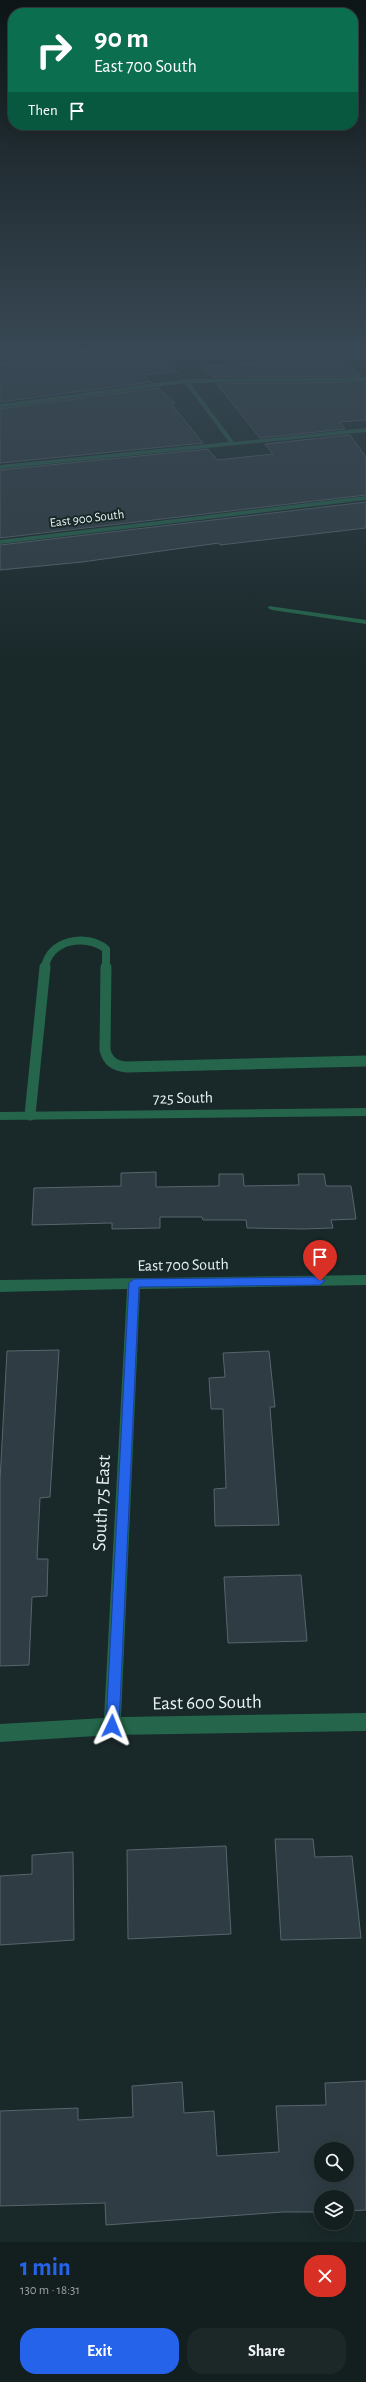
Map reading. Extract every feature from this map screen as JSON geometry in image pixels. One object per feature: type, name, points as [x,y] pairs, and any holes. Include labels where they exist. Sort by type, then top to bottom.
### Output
[{"type":"street","points":[[0,467],[146,453]]},
{"type":"street","name":"East 900 South","points":[[0,542],[366,498]]},
{"type":"street","points":[[272,608],[366,622]]},
{"type":"street","name":"725 South","points":[[0,1116],[366,1112]]},
{"type":"street","name":"East 700 South","points":[[0,1286],[366,1280]]},
{"type":"street","name":"South 75 East","points":[[112,1726],[134,1283]]},
{"type":"street","name":"East 600 South","points":[[0,1733],[112,1726],[366,1722]]},
{"type":"lane","points":[[30,1115],[46,959],[51,949],[65,942],[100,943],[108,955],[105,1050],[108,1059],[114,1065],[127,1067],[366,1061]]},
{"type":"building","points":[[0,453],[105,453],[0,463]]},
{"type":"building","points":[[172,453],[211,453],[217,460],[273,454],[272,453],[363,453],[366,457],[366,495],[0,538],[0,470]]},
{"type":"building","points":[[366,502],[366,528],[220,545],[219,543],[82,562],[0,570],[0,545]]},
{"type":"building","points":[[156,1172],[156,1187],[219,1186],[219,1174],[243,1174],[244,1186],[299,1185],[298,1174],[324,1174],[326,1186],[351,1186],[356,1219],[331,1220],[333,1228],[304,1229],[247,1228],[246,1220],[203,1220],[202,1217],[160,1217],[160,1228],[112,1229],[112,1223],[32,1225],[34,1188],[121,1186],[121,1173]]},
{"type":"building","points":[[59,1350],[50,1497],[40,1498],[37,1559],[48,1559],[47,1596],[32,1597],[29,1665],[0,1666],[0,1480],[7,1351]]},
{"type":"building","points":[[269,1351],[275,1407],[270,1407],[279,1525],[215,1526],[214,1489],[226,1488],[223,1409],[211,1409],[209,1378],[225,1377],[223,1353]]},
{"type":"building","points":[[301,1575],[307,1641],[228,1643],[224,1577]]},
{"type":"building","points":[[275,1839],[313,1839],[315,1857],[352,1856],[361,1938],[281,1940]]},
{"type":"building","points":[[226,1846],[231,1934],[128,1939],[127,1850]]},
{"type":"building","points":[[73,1852],[74,1940],[0,1945],[0,1876],[32,1874],[32,1855]]},
{"type":"building","points":[[366,2081],[366,2210],[354,2211],[354,2190],[314,2190],[314,2212],[283,2212],[106,2225],[105,2203],[0,2206],[0,2111],[78,2108],[78,2120],[133,2117],[132,2086],[182,2082],[184,2113],[214,2111],[217,2156],[279,2152],[276,2106],[326,2105],[325,2083]]},
{"type":"route","points":[[112,1726],[134,1283],[320,1281]]}]
